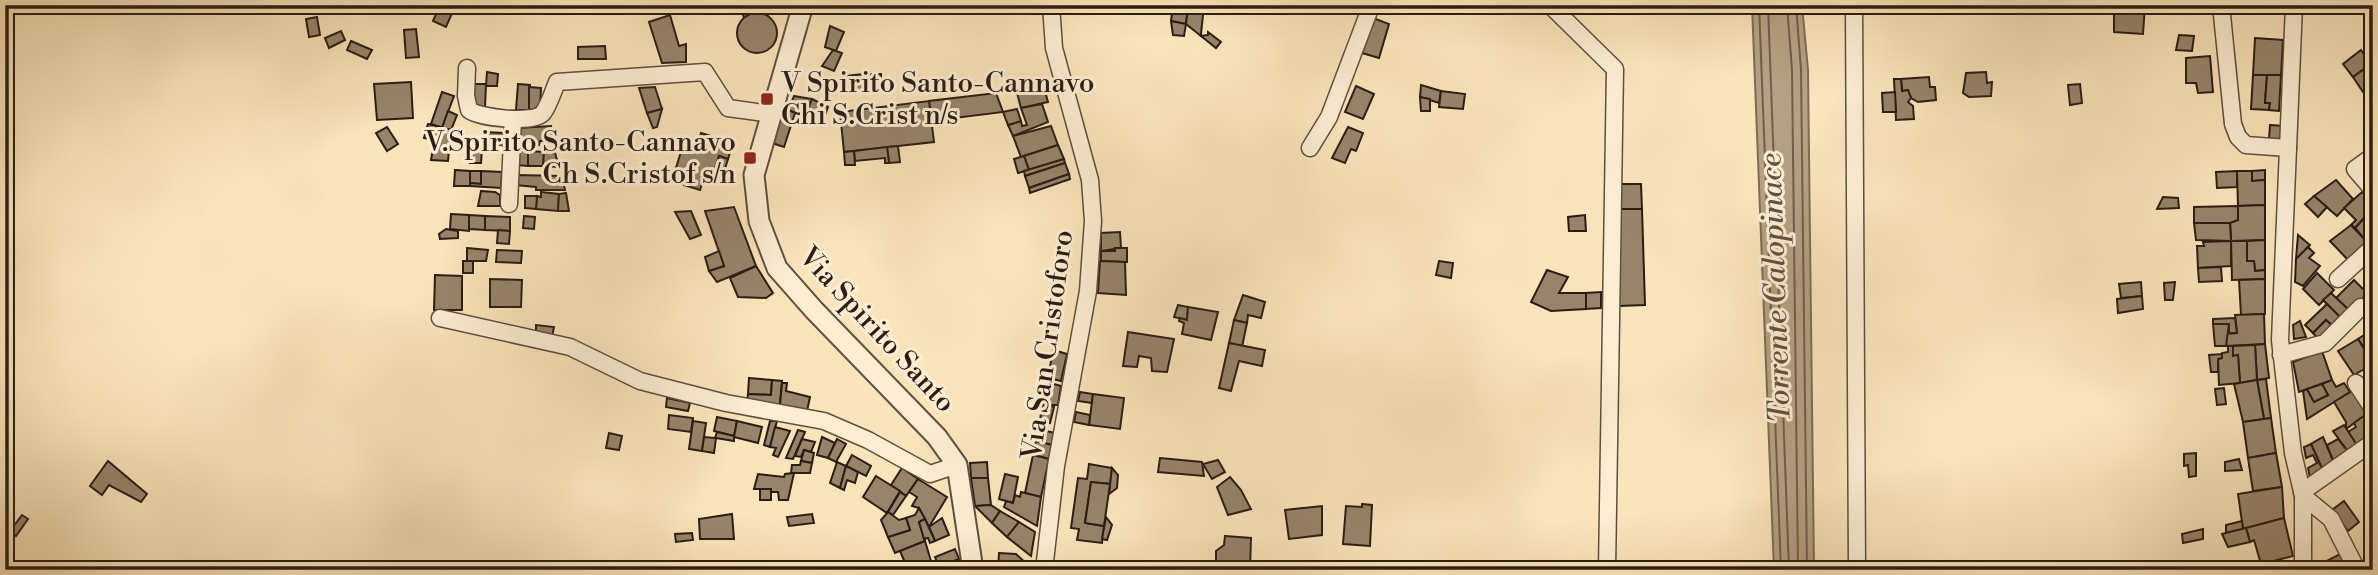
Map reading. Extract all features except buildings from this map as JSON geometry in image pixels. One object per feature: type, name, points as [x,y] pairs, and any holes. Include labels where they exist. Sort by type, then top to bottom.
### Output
[{"type":"street","name":"Via Spirito Santo","points":[[803,5],[754,175],[759,221],[778,268],[814,310],[937,436],[957,465],[973,570]]},
{"type":"street","name":"Via San Cristoforo","points":[[1044,570],[1056,466],[1088,291],[1093,221],[1090,180],[1054,48],[1051,5]]},
{"type":"street","points":[[1310,148],[1329,117],[1371,6],[1383,5]]},
{"type":"street","points":[[1550,5],[1615,69],[1607,570]]},
{"type":"street","points":[[1854,5],[1857,570]]},
{"type":"street","points":[[2221,5],[2233,124],[2238,137],[2246,145],[2288,148]]},
{"type":"street","points":[[2294,5],[2281,355],[2293,453],[2303,494],[2303,570]]},
{"type":"street","points":[[467,68],[466,96],[469,110],[474,114],[513,119],[543,114],[557,82],[705,72],[728,108],[771,114]]},
{"type":"street","points":[[509,204],[513,119]]},
{"type":"street","points":[[2373,156],[2355,169],[2373,190]]},
{"type":"street","points":[[2338,279],[2373,247]]},
{"type":"street","points":[[2281,355],[2325,343],[2361,307]]},
{"type":"street","points":[[440,318],[570,347],[652,384],[726,404],[824,421],[868,440],[930,474],[957,465]]},
{"type":"street","points":[[2356,383],[2373,409]]},
{"type":"street","points":[[2303,494],[2373,442]]},
{"type":"street","points":[[2303,494],[2331,519],[2357,570]]},
{"type":"water","name":"Torrente Calopinace","points":[[1752,5],[1802,5],[1808,70],[1814,570],[1774,570]]},
{"type":"place","name":"V Spirito Santo-Cannavo Chi S.Crist n/s","points":[[767,99]]},
{"type":"place","name":"V.Spirito Santo-Cannavo Ch S.Cristof s/n","points":[[750,158]]}]
